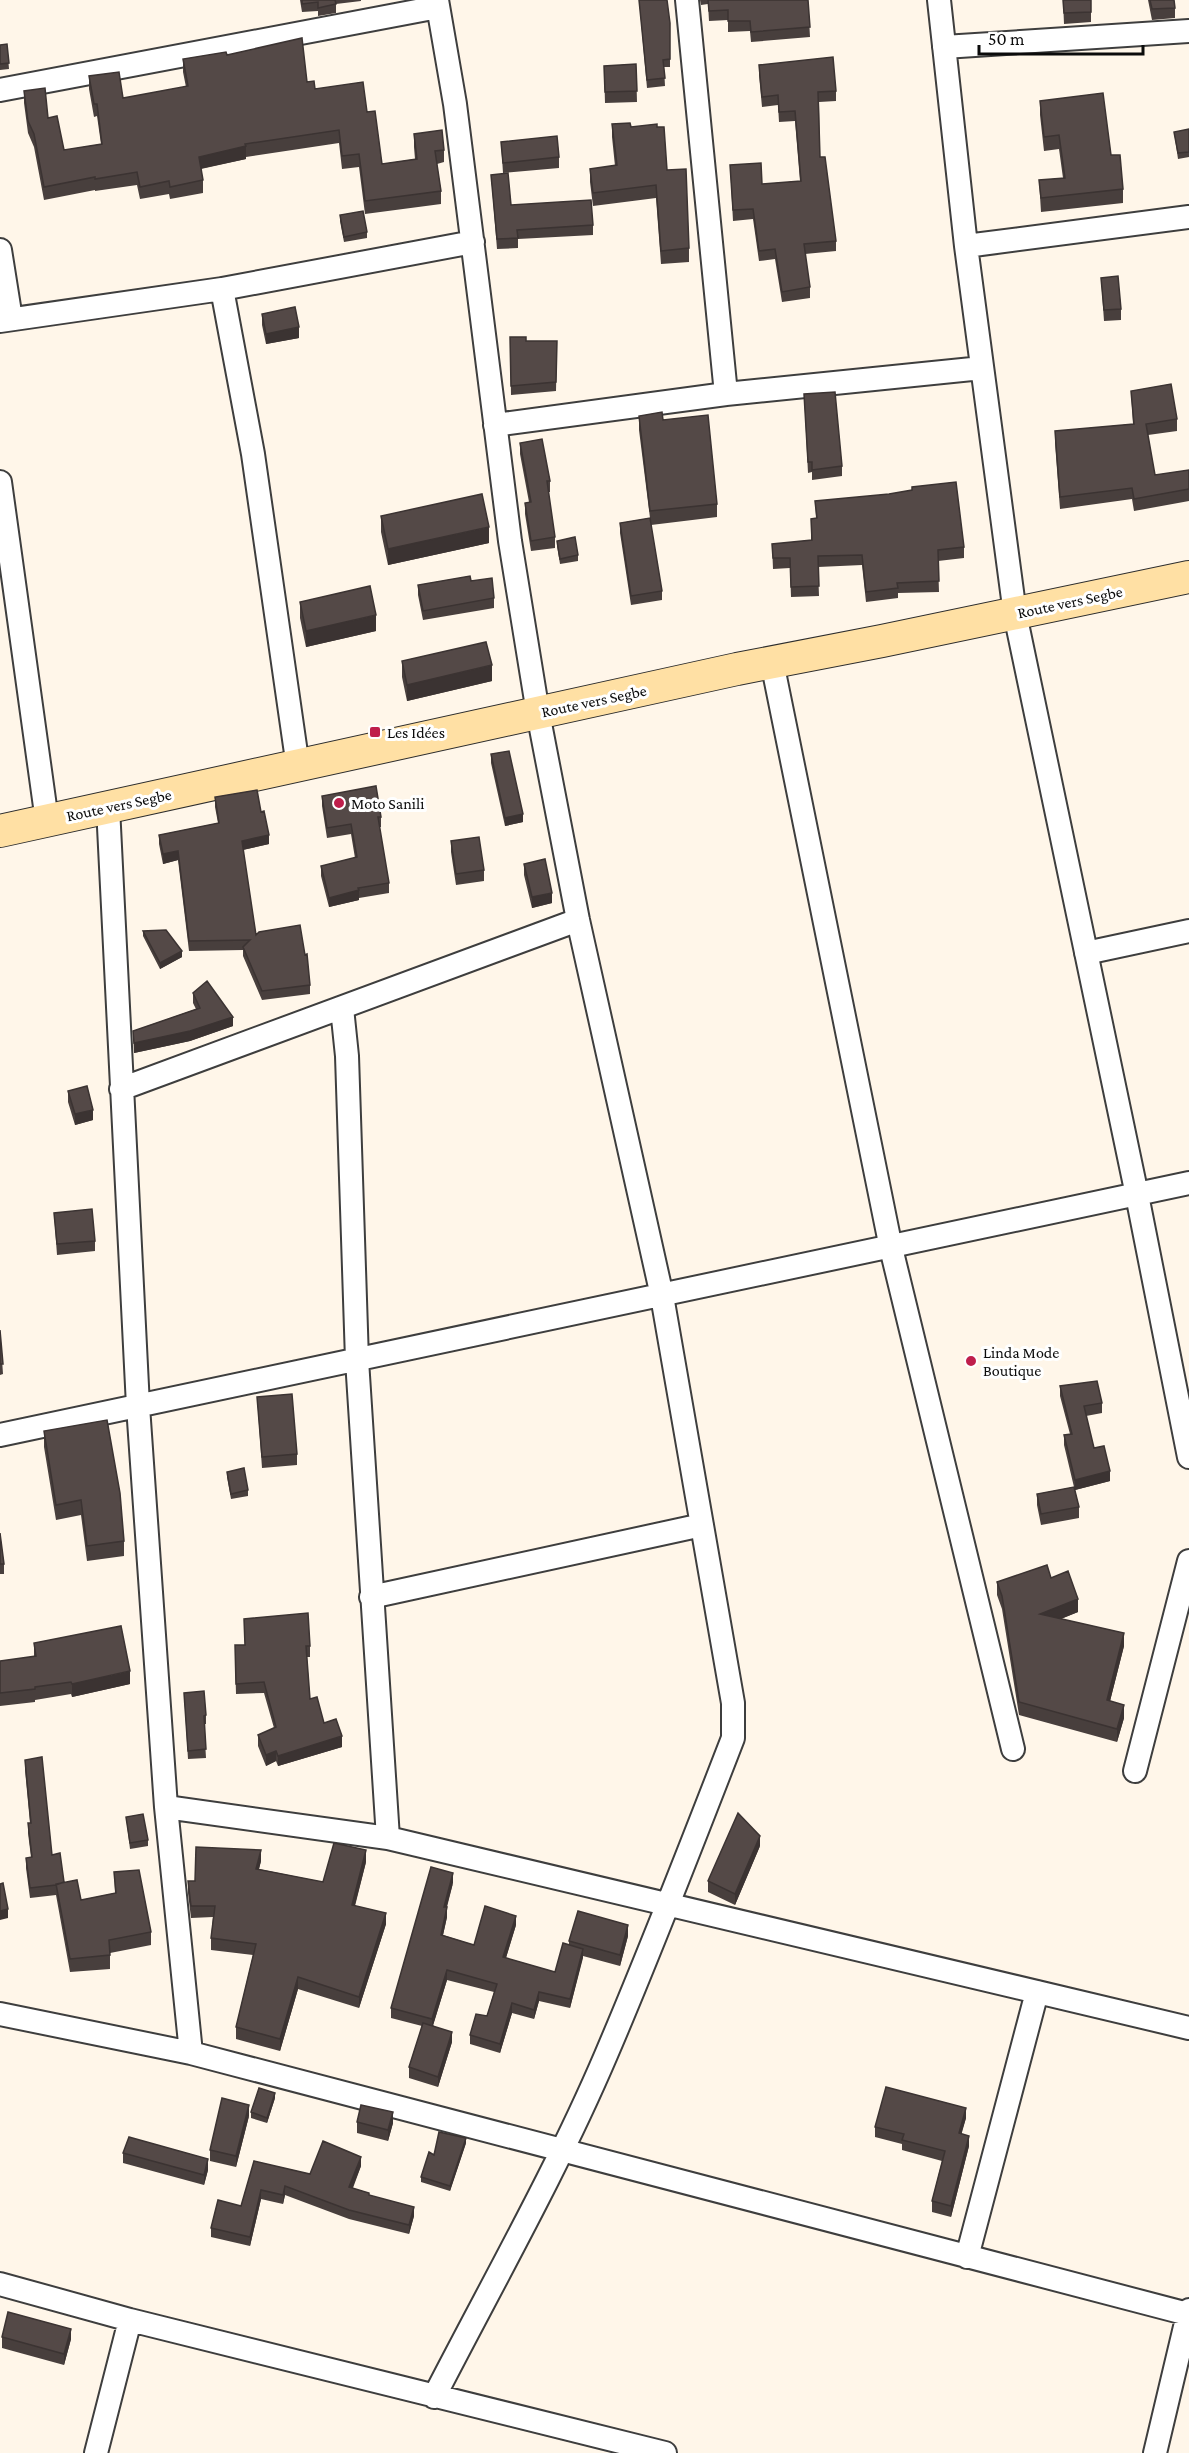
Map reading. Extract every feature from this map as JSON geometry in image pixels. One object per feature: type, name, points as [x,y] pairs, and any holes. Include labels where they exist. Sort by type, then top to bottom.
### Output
[{"type":"main road","name":"Route vers Segbe","points":[[0,831],[772,662],[1189,577]]},
{"type":"street","points":[[687,0],[726,394]]},
{"type":"street","points":[[939,0],[966,246],[1015,614],[1137,1195],[1189,1457]]},
{"type":"street","points":[[0,90],[438,4],[455,104],[510,541],[538,713],[578,920],[662,1296],[733,1703],[734,1729],[733,1738],[605,2056],[561,2150],[434,2397]]},
{"type":"street","points":[[945,46],[1189,31]]},
{"type":"street","points":[[966,246],[1189,217]]},
{"type":"street","points":[[0,250],[6,320],[222,289],[472,242]]},
{"type":"street","points":[[222,289],[253,454],[298,766]]},
{"type":"street","points":[[495,425],[726,394],[982,368]]},
{"type":"street","points":[[0,482],[47,821]]},
{"type":"street","points":[[772,662],[891,1248],[1013,1749]]},
{"type":"street","points":[[108,807],[138,1406],[166,1807],[191,2053]]},
{"type":"street","points":[[121,1089],[578,920]]},
{"type":"street","points":[[1086,953],[1189,931]]},
{"type":"street","points":[[342,1008],[347,1056],[357,1360],[388,1838]]},
{"type":"street","points":[[0,1435],[891,1248],[1189,1183]]},
{"type":"street","points":[[371,1597],[702,1525]]},
{"type":"street","points":[[1135,1771],[1189,1561]]},
{"type":"street","points":[[166,1807],[388,1838],[1189,2028]]},
{"type":"street","points":[[967,2257],[1037,1992]]},
{"type":"street","points":[[0,2014],[191,2053],[967,2257],[1189,2312],[1155,2453]]},
{"type":"street","points":[[0,2284],[130,2320],[665,2453]]},
{"type":"street","points":[[96,2453],[130,2320]]},
{"type":"building","points":[[302,0],[335,0],[336,4],[318,8],[318,2],[302,4]]},
{"type":"building","points":[[639,0],[667,0],[670,23],[670,59],[663,60],[665,78],[647,80]]},
{"type":"building","points":[[708,0],[808,0],[810,27],[751,32],[750,21],[728,21],[728,10],[709,11]]},
{"type":"building","points":[[1063,0],[1091,0],[1091,12],[1064,13]]},
{"type":"building","points":[[1150,0],[1174,0],[1175,8],[1152,9]]},
{"type":"building","points":[[302,38],[307,82],[314,81],[315,89],[363,82],[367,112],[375,111],[382,164],[417,159],[414,134],[442,130],[444,150],[435,151],[441,191],[365,201],[359,154],[342,156],[339,130],[245,144],[246,146],[199,157],[203,180],[170,187],[169,181],[140,187],[137,172],[44,187],[34,134],[28,121],[24,91],[45,88],[48,118],[57,116],[64,150],[102,144],[97,104],[94,104],[89,76],[119,72],[123,98],[188,86],[183,59],[226,52],[227,55]]},
{"type":"building","points":[[7,44],[9,63],[0,64],[0,45]]},
{"type":"building","points":[[833,57],[836,91],[818,92],[820,157],[825,157],[836,241],[804,244],[810,287],[782,292],[775,249],[759,251],[753,209],[733,210],[730,165],[761,163],[762,184],[801,181],[795,111],[779,112],[778,95],[762,97],[759,65]]},
{"type":"building","points":[[636,64],[637,91],[605,92],[604,66]]},
{"type":"building","points":[[1103,93],[1111,155],[1120,155],[1123,189],[1041,198],[1039,180],[1065,178],[1059,135],[1044,137],[1040,101]]},
{"type":"building","points":[[630,123],[631,127],[657,124],[657,127],[664,127],[667,170],[686,169],[689,248],[661,251],[656,185],[593,193],[590,169],[617,165],[612,124]]},
{"type":"building","points":[[1189,129],[1189,152],[1178,153],[1174,132]]},
{"type":"building","points":[[557,136],[559,157],[503,163],[501,142]]},
{"type":"building","points":[[508,173],[511,205],[591,200],[593,225],[517,230],[518,238],[497,239],[491,175]]},
{"type":"building","points":[[363,211],[367,232],[344,237],[340,215]]},
{"type":"building","points":[[1118,276],[1121,309],[1104,310],[1101,278]]},
{"type":"building","points":[[295,307],[299,327],[266,334],[262,314]]},
{"type":"building","points":[[510,337],[526,337],[526,341],[557,341],[556,382],[511,386]]},
{"type":"building","points":[[1171,384],[1177,419],[1146,424],[1155,475],[1189,470],[1189,489],[1134,499],[1132,488],[1060,497],[1055,431],[1134,424],[1131,391]]},
{"type":"building","points":[[835,392],[842,466],[812,470],[812,462],[808,462],[804,394]]},
{"type":"building","points":[[662,412],[663,420],[708,415],[717,504],[650,511],[639,416]]},
{"type":"building","points":[[542,439],[550,481],[547,481],[555,537],[531,541],[525,503],[531,502],[520,443]]},
{"type":"building","points":[[956,482],[964,547],[938,550],[939,581],[897,583],[898,588],[866,592],[862,555],[818,556],[819,586],[791,587],[790,558],[773,558],[772,544],[812,540],[811,519],[817,518],[815,501],[889,494],[912,490],[912,487]]},
{"type":"building","points":[[482,494],[489,527],[388,549],[381,516]]},
{"type":"building","points":[[650,518],[662,591],[631,596],[620,523]]},
{"type":"building","points":[[575,537],[578,555],[560,559],[557,541]]},
{"type":"building","points":[[470,576],[471,581],[492,578],[494,598],[423,611],[418,585]]},
{"type":"building","points":[[370,586],[376,615],[306,631],[300,602]]},
{"type":"building","points":[[486,642],[492,665],[407,685],[402,661]]},
{"type":"building","points":[[509,751],[523,814],[505,818],[491,754]]},
{"type":"building","points":[[376,786],[381,817],[378,817],[389,883],[358,888],[359,890],[329,898],[321,866],[357,857],[351,824],[327,828],[322,796]]},
{"type":"building","points":[[257,790],[261,812],[264,811],[269,835],[242,841],[256,935],[259,932],[300,925],[305,955],[307,954],[310,985],[262,991],[243,947],[250,940],[189,941],[178,851],[163,854],[159,835],[219,823],[215,797]]},
{"type":"building","points":[[479,837],[484,870],[456,874],[451,841]]},
{"type":"building","points":[[545,859],[552,893],[532,897],[524,864]]},
{"type":"building","points":[[166,930],[182,951],[160,963],[143,931]]},
{"type":"building","points":[[207,981],[233,1017],[190,1031],[134,1043],[133,1031],[200,1008],[193,993]]},
{"type":"building","points":[[87,1086],[93,1110],[75,1114],[68,1091]]},
{"type":"building","points":[[92,1209],[95,1241],[57,1244],[54,1213]]},
{"type":"building","points":[[0,1330],[3,1364],[0,1364]]},
{"type":"building","points":[[1097,1381],[1102,1403],[1084,1406],[1094,1448],[1104,1446],[1110,1471],[1075,1480],[1064,1435],[1072,1434],[1060,1386]]},
{"type":"building","points":[[292,1394],[297,1454],[262,1457],[257,1397]]},
{"type":"building","points":[[107,1420],[120,1493],[124,1541],[87,1546],[81,1500],[56,1505],[44,1431]]},
{"type":"building","points":[[244,1468],[248,1490],[231,1494],[227,1472]]},
{"type":"building","points":[[1074,1487],[1079,1507],[1041,1514],[1037,1494]]},
{"type":"building","points":[[0,1533],[4,1564],[0,1564]]},
{"type":"building","points":[[1047,1565],[1051,1578],[1068,1571],[1078,1599],[1040,1614],[1124,1633],[1107,1700],[1124,1705],[1117,1729],[1019,1702],[1002,1596],[997,1582]]},
{"type":"building","points":[[308,1613],[310,1646],[306,1646],[310,1699],[317,1697],[324,1723],[336,1719],[342,1736],[278,1756],[276,1751],[266,1755],[258,1735],[276,1727],[264,1682],[236,1684],[235,1645],[245,1645],[244,1619]]},
{"type":"building","points":[[121,1626],[130,1671],[72,1684],[71,1682],[0,1693],[0,1661],[36,1656],[34,1643]]},
{"type":"building","points":[[204,1691],[206,1749],[188,1751],[184,1693]]},
{"type":"building","points":[[42,1757],[52,1855],[60,1853],[64,1882],[30,1888],[26,1858],[32,1857],[28,1823],[31,1823],[25,1760]]},
{"type":"building","points":[[738,1813],[760,1836],[735,1894],[708,1881]]},
{"type":"building","points":[[143,1814],[148,1840],[130,1843],[126,1817]]},
{"type":"building","points":[[334,1843],[366,1850],[352,1905],[386,1913],[359,1997],[298,1977],[280,2039],[236,2027],[256,1944],[211,1938],[215,1906],[191,1906],[188,1881],[195,1881],[196,1847],[261,1850],[256,1869],[323,1882]]},
{"type":"building","points":[[431,1867],[453,1873],[444,1907],[447,1907],[441,1935],[474,1945],[485,1906],[516,1916],[503,1957],[555,1972],[563,1943],[583,1949],[570,1999],[539,1992],[534,2010],[512,2003],[500,2044],[470,2035],[476,2014],[487,2016],[497,1984],[447,1970],[432,2019],[391,2008]]},
{"type":"building","points":[[139,1870],[151,1932],[109,1940],[110,1955],[70,1959],[56,1884],[77,1880],[81,1900],[116,1893],[114,1872]]},
{"type":"building","points":[[3,1883],[8,1909],[0,1911],[0,1884]]},
{"type":"building","points":[[578,1911],[628,1925],[620,1955],[569,1941]]},
{"type":"building","points":[[423,2023],[452,2032],[438,2077],[409,2067]]},
{"type":"building","points":[[886,2087],[966,2108],[959,2133],[969,2136],[951,2206],[932,2201],[945,2151],[902,2140],[904,2134],[875,2127]]},
{"type":"building","points":[[259,2088],[275,2093],[267,2118],[251,2112]]},
{"type":"building","points":[[222,2098],[249,2105],[236,2156],[210,2150]]},
{"type":"building","points":[[361,2105],[393,2112],[388,2130],[357,2122]]},
{"type":"building","points":[[439,2132],[466,2138],[450,2186],[421,2177],[429,2152],[434,2155]]},
{"type":"building","points":[[129,2137],[208,2159],[204,2175],[123,2153]]},
{"type":"building","points":[[323,2141],[361,2157],[349,2187],[414,2207],[409,2225],[349,2210],[285,2186],[283,2195],[261,2190],[250,2237],[211,2228],[218,2200],[241,2206],[254,2161],[310,2174]]},
{"type":"building","points":[[8,2312],[71,2329],[64,2354],[2,2337]]},
{"type":"place","name":"Les Idées","points":[[375,732]]},
{"type":"place","name":"Moto Sanili","points":[[339,803]]},
{"type":"place","name":"Linda Mode Boutique","points":[[971,1361]]}]
